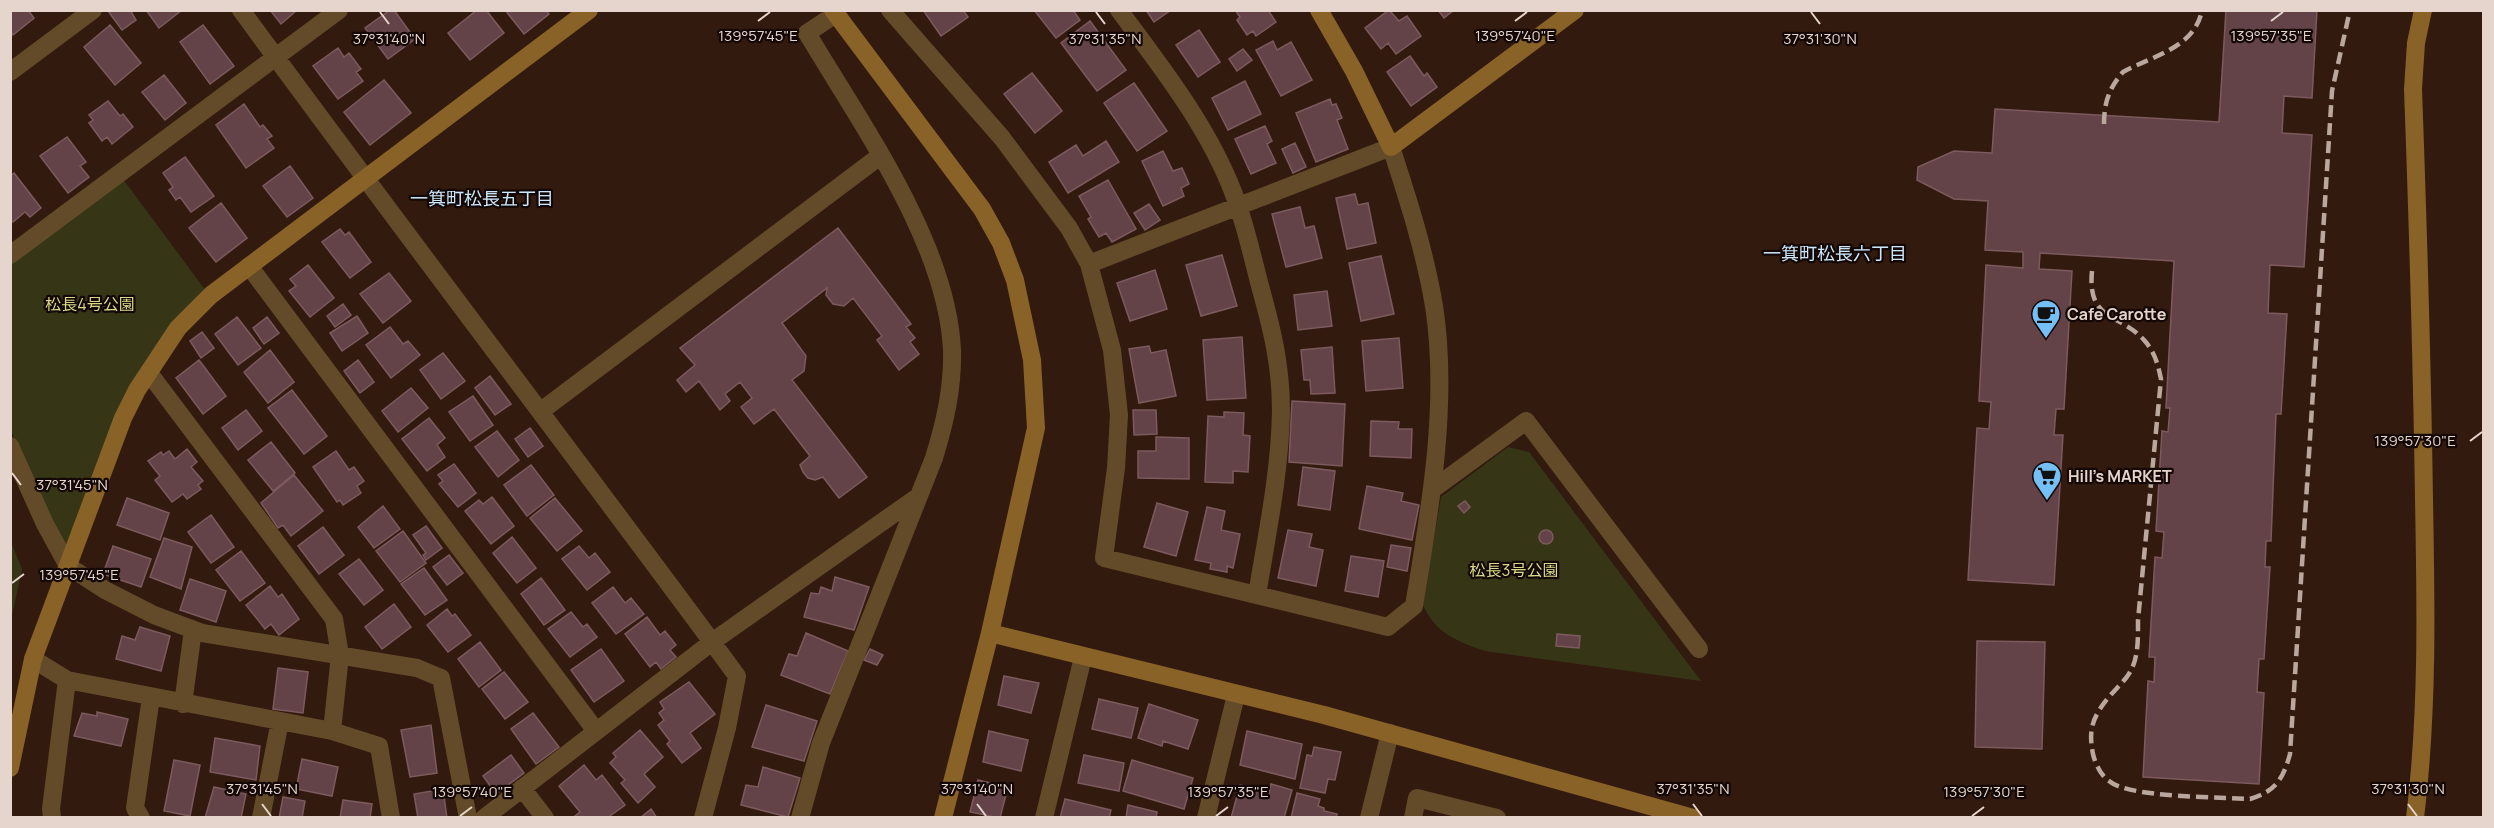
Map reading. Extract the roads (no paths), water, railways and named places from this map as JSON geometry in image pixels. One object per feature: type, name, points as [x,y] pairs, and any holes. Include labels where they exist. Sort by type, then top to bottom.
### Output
[{"type":"street","points":[[10,72],[93,10]]},
{"type":"street","points":[[241,10],[364,179],[541,411],[737,676],[727,728],[703,818]]},
{"type":"street","points":[[10,255],[339,10]]},
{"type":"street","points":[[10,768],[33,659],[95,488],[123,417],[178,328],[212,294],[589,10]]},
{"type":"street","points":[[891,10],[1002,138],[1069,228],[1089,264],[1112,350],[1119,416],[1116,468],[1104,558],[1388,627],[1414,606],[1433,489],[1438,364],[1434,306],[1413,216],[1391,147],[1323,12]]},
{"type":"street","points":[[1119,10],[1161,66],[1205,135],[1228,180],[1239,207],[1278,357],[1281,410],[1278,463],[1257,595]]},
{"type":"street","points":[[1089,264],[1391,147],[1575,10]]},
{"type":"street","points":[[2415,818],[2419,781],[2426,599],[2413,89],[2416,43],[2423,10]]},
{"type":"street","points":[[800,818],[821,743],[919,496],[946,419],[951,383],[950,328],[928,251],[912,214],[880,156],[807,33],[835,12],[982,209],[1001,243],[1017,289],[1032,360],[1036,428],[990,633],[943,818]]},
{"type":"street","points":[[541,411],[880,156]]},
{"type":"street","points":[[249,266],[596,731]]},
{"type":"street","points":[[149,373],[334,619],[340,655],[332,730]]},
{"type":"street","points":[[1433,489],[1526,420],[1700,649]]},
{"type":"street","points":[[10,446],[45,524],[68,566],[105,590],[154,615],[193,630],[417,668],[441,678],[468,818]]},
{"type":"street","points":[[484,818],[712,642],[919,496]]},
{"type":"street","points":[[183,704],[193,630]]},
{"type":"street","points":[[990,633],[1390,733],[1693,818]]},
{"type":"street","points":[[1044,818],[1083,657]]},
{"type":"street","points":[[33,659],[68,680],[183,704],[332,730],[379,746],[391,818]]},
{"type":"street","points":[[52,818],[51,809],[68,680]]},
{"type":"street","points":[[1206,818],[1236,695]]},
{"type":"street","points":[[141,818],[135,808],[151,697]]},
{"type":"street","points":[[261,818],[280,721]]},
{"type":"street","points":[[1369,818],[1390,733]]},
{"type":"street","points":[[522,788],[545,818]]},
{"type":"street","points":[[1413,818],[1417,798],[1497,818]]},
{"type":"railway","points":[[2104,124],[2108,96],[2123,72],[2182,42],[2198,23],[2202,10]]},
{"type":"railway","points":[[2092,271],[2092,288],[2100,308],[2135,331],[2144,340],[2153,354],[2161,379],[2137,650],[2130,672],[2095,719],[2091,738],[2094,758],[2103,776],[2109,781],[2135,791],[2250,799],[2266,792],[2277,783],[2290,754],[2332,91],[2350,10]]},
{"type":"place","name":"Cafe Carotte","points":[[2046,340]]},
{"type":"place","name":"Hill’s MARKET","points":[[2047,502]]},
{"type":"district","name":"一箕町松長五丁目","points":[[482,198]]},
{"type":"district","name":"一箕町松長六丁目","points":[[1835,253]]},
{"type":"park label","name":"松長4号公園","points":[[90,304]]},
{"type":"park label","name":"松長3号公園","points":[[1514,570]]}]
